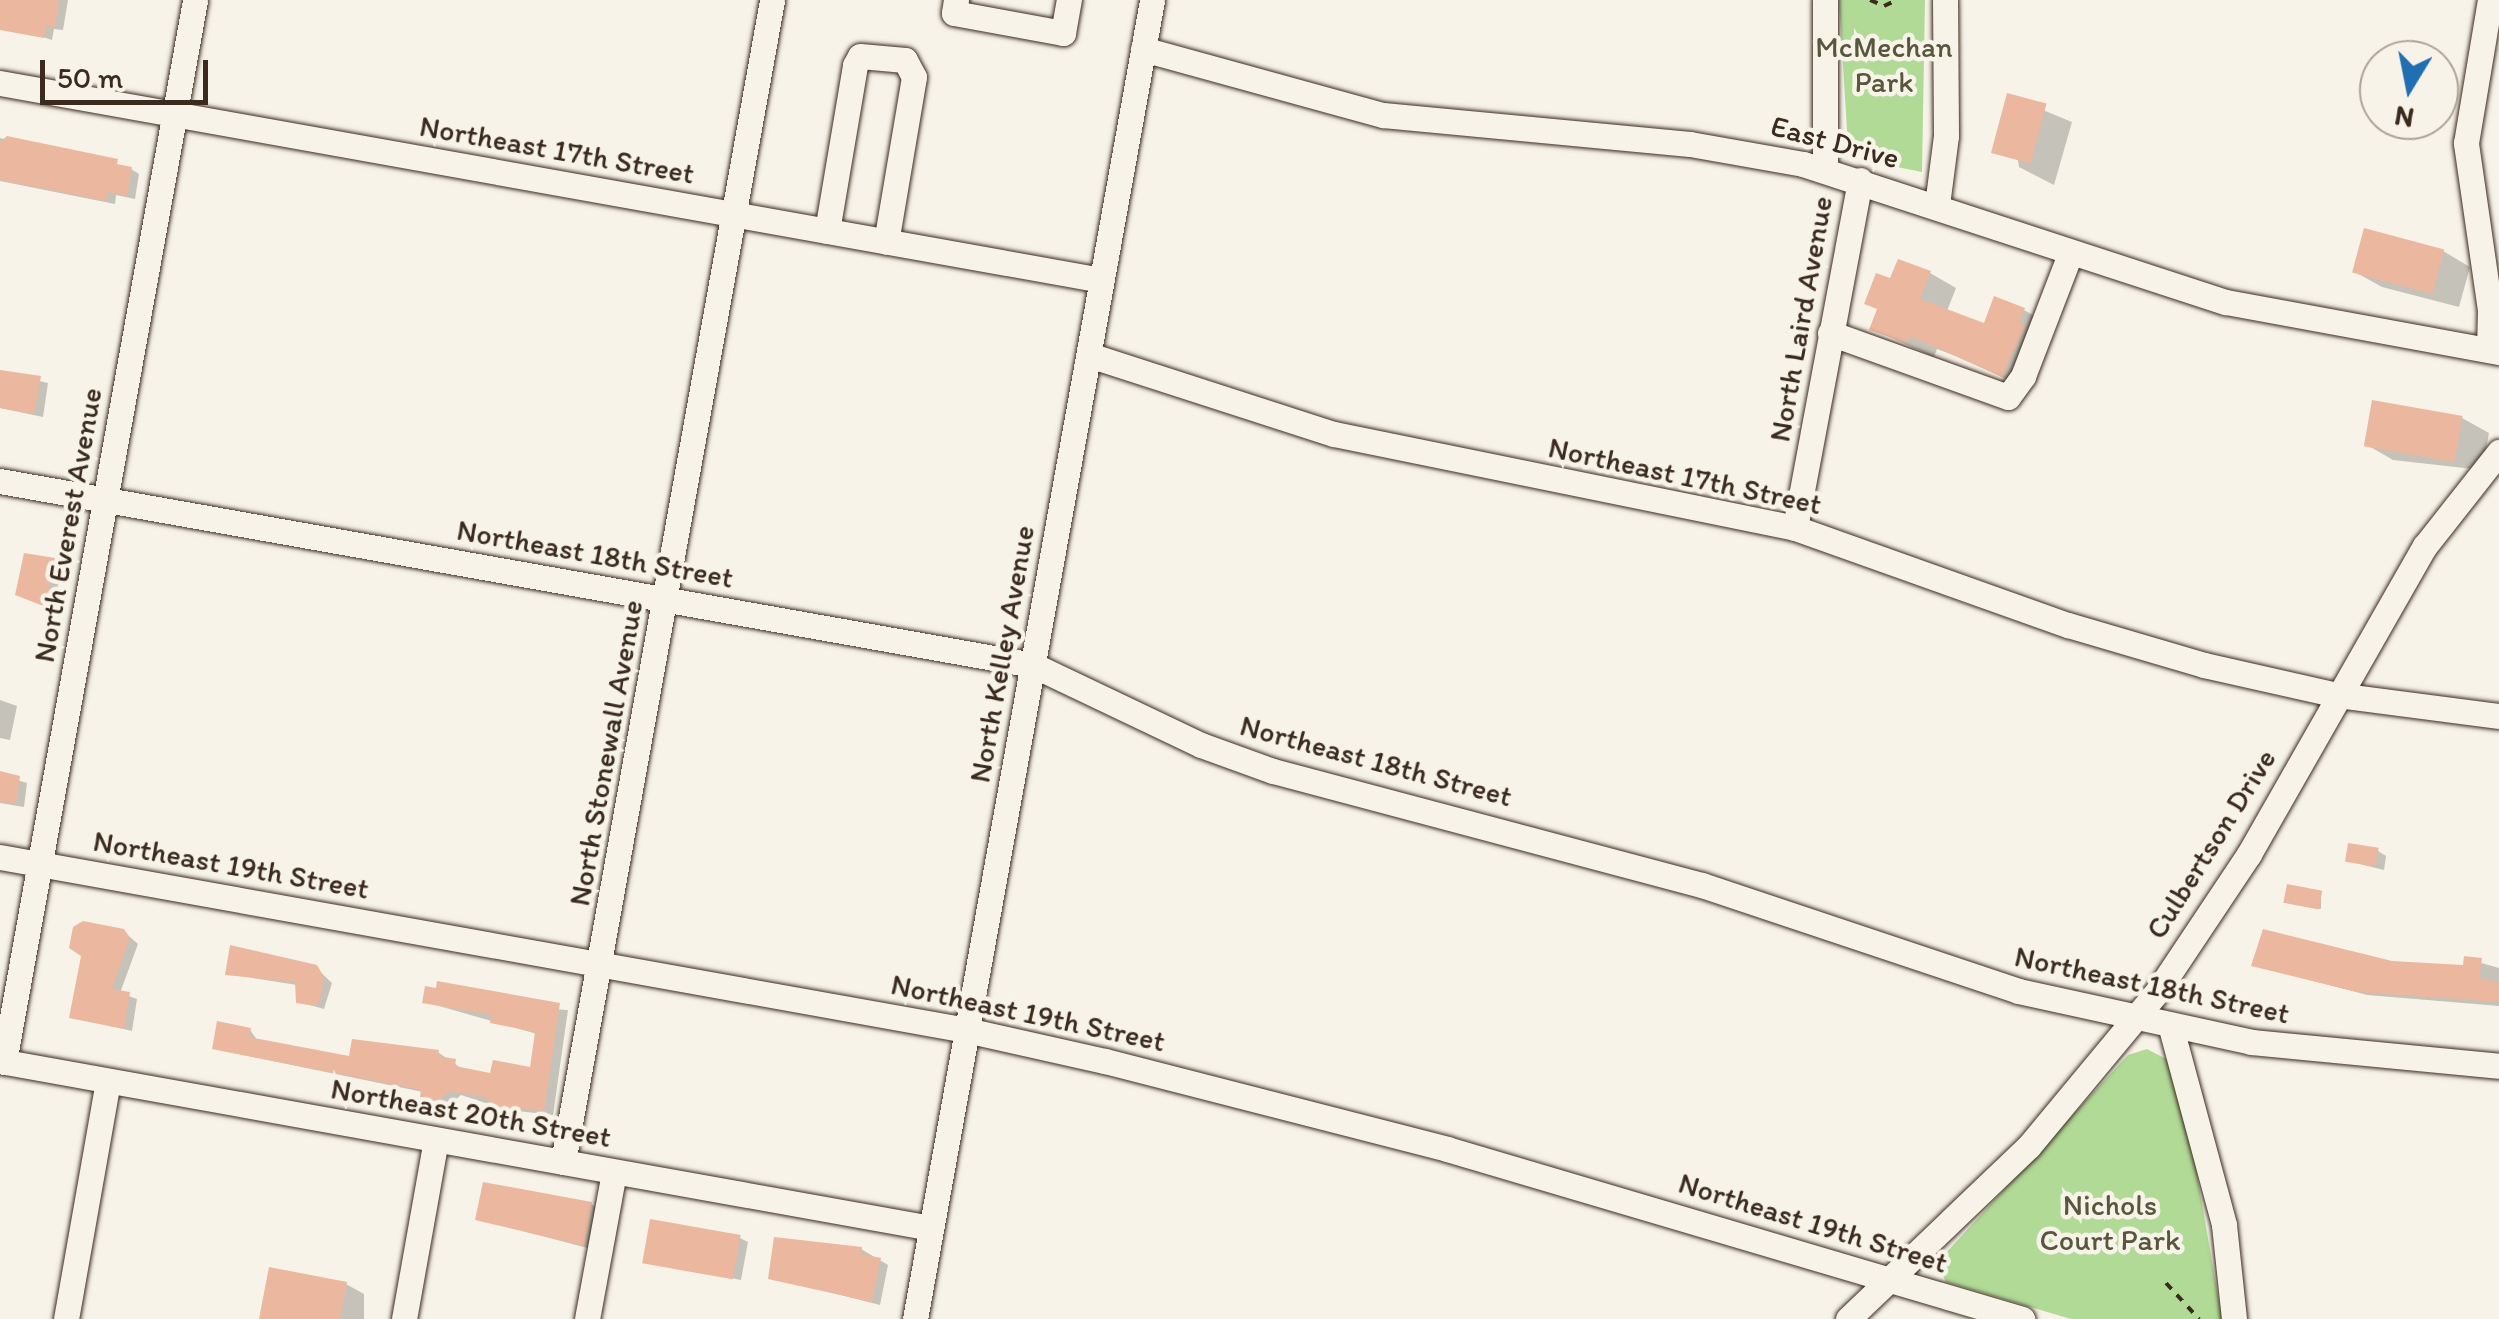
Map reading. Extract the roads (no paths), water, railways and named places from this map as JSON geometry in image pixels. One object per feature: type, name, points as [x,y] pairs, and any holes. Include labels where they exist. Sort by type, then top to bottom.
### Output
[{"type":"street","name":"North Everest Avenue","points":[[2,1062],[42,864],[195,0]]},
{"type":"street","name":"North Stonewall Avenue","points":[[563,1162],[602,964],[772,0]]},
{"type":"street","points":[[956,0],[954,13],[1063,33],[1069,0]]},
{"type":"street","name":"North Kelley Avenue","points":[[915,1319],[1152,0]]},
{"type":"street","points":[[1825,0],[1826,170]]},
{"type":"street","points":[[1937,205],[1946,136],[1945,0]]},
{"type":"street","points":[[2490,0],[2466,143],[2494,298],[2494,351]]},
{"type":"street","name":"East Drive","points":[[1143,49],[1383,114],[1690,144],[1826,170],[1937,205],[2070,254],[2300,320],[2494,351]]},
{"type":"street","points":[[827,231],[855,64],[860,56],[905,60],[914,77],[886,242]]},
{"type":"street","name":"Northeast 17th Street","points":[[0,83],[1102,280]]},
{"type":"street","name":"North Laird Avenue","points":[[1795,528],[1860,180]]},
{"type":"street","points":[[1830,333],[2008,396],[2023,376],[2070,254]]},
{"type":"street","name":"Northeast 17th Street","points":[[1089,354],[1334,434],[1795,528],[2136,647],[2337,695],[2499,716]]},
{"type":"street","name":"Culbertson Drive","points":[[1848,1319],[2029,1146],[2134,1020],[2249,854],[2425,546],[2499,452]]},
{"type":"street","name":"Northeast 18th Street","points":[[0,481],[1033,665],[1200,745],[1273,771],[1610,858],[2001,986],[2171,1028],[2318,1052],[2499,1066]]},
{"type":"street","name":"Northeast 19th Street","points":[[0,856],[966,1030],[1285,1104],[2022,1319]]},
{"type":"street","points":[[2171,1028],[2224,1225],[2234,1319]]},
{"type":"street","name":"Northeast 20th Street","points":[[2,1062],[931,1228]]},
{"type":"street","points":[[66,1319],[108,1082]]},
{"type":"street","points":[[404,1319],[436,1140]]},
{"type":"street","points":[[587,1319],[614,1172]]},
{"type":"park label","name":"McMechan Park","points":[[1884,64]]},
{"type":"park label","name":"Nichols Court Park","points":[[2110,1222]]}]
